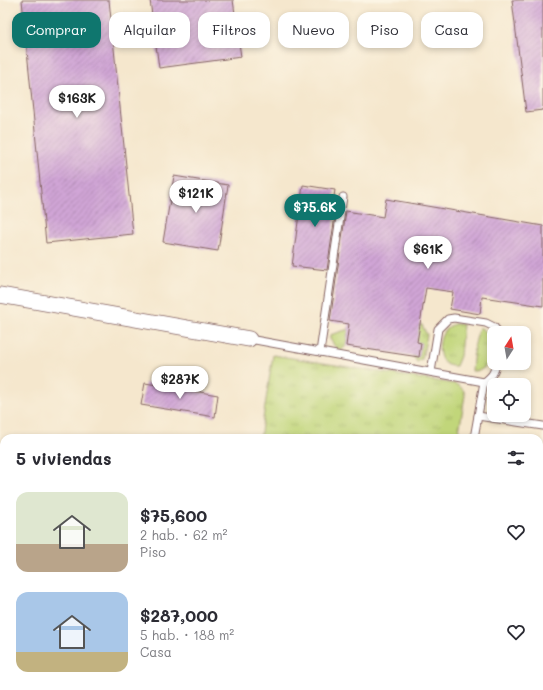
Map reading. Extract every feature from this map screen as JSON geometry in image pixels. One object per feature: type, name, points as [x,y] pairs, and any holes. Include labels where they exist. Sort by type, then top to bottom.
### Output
[{"type":"street","points":[[0,295],[249,339]]},
{"type":"lane","points":[[320,352],[343,197]]},
{"type":"lane","points":[[431,372],[438,329],[448,319],[454,318],[486,323],[492,326]]},
{"type":"lane","points":[[249,339],[484,382],[490,378],[495,370]]},
{"type":"lane","points":[[475,434],[484,382]]},
{"type":"lane","points":[[478,416],[543,426]]},
{"type":"green space","points":[[371,317],[422,325],[427,335],[422,359],[417,362],[413,356],[419,357],[421,343],[348,332],[346,346],[341,351],[336,348],[330,339],[330,335],[362,325]]},
{"type":"green space","points":[[454,324],[463,324],[460,356],[456,366],[451,366],[443,361],[439,349],[442,335],[447,328]]},
{"type":"green space","points":[[479,327],[487,333],[487,365],[484,368],[477,371],[472,371],[474,348]]},
{"type":"green space","points":[[273,355],[455,384],[462,388],[465,395],[459,434],[261,434]]},
{"type":"building","points":[[22,0],[109,0],[110,12],[109,12],[109,48],[114,48],[133,234],[46,243],[27,48],[101,48],[101,12],[23,12]]},
{"type":"building","points":[[150,0],[233,0],[235,12],[198,12],[198,48],[240,48],[241,57],[159,68],[156,48],[190,48],[190,12],[152,12]]},
{"type":"building","points":[[512,0],[543,0],[543,110],[526,112]]},
{"type":"building","points":[[174,176],[228,185],[218,251],[163,242]]},
{"type":"building","points":[[303,185],[335,190],[332,209],[336,209],[327,270],[292,266]]},
{"type":"building","points":[[386,199],[543,226],[543,306],[482,297],[480,314],[450,309],[453,292],[426,288],[417,342],[421,343],[419,357],[346,346],[349,324],[330,321],[346,211],[383,217]]},
{"type":"building","points":[[145,383],[218,395],[215,417],[141,405]]}]
